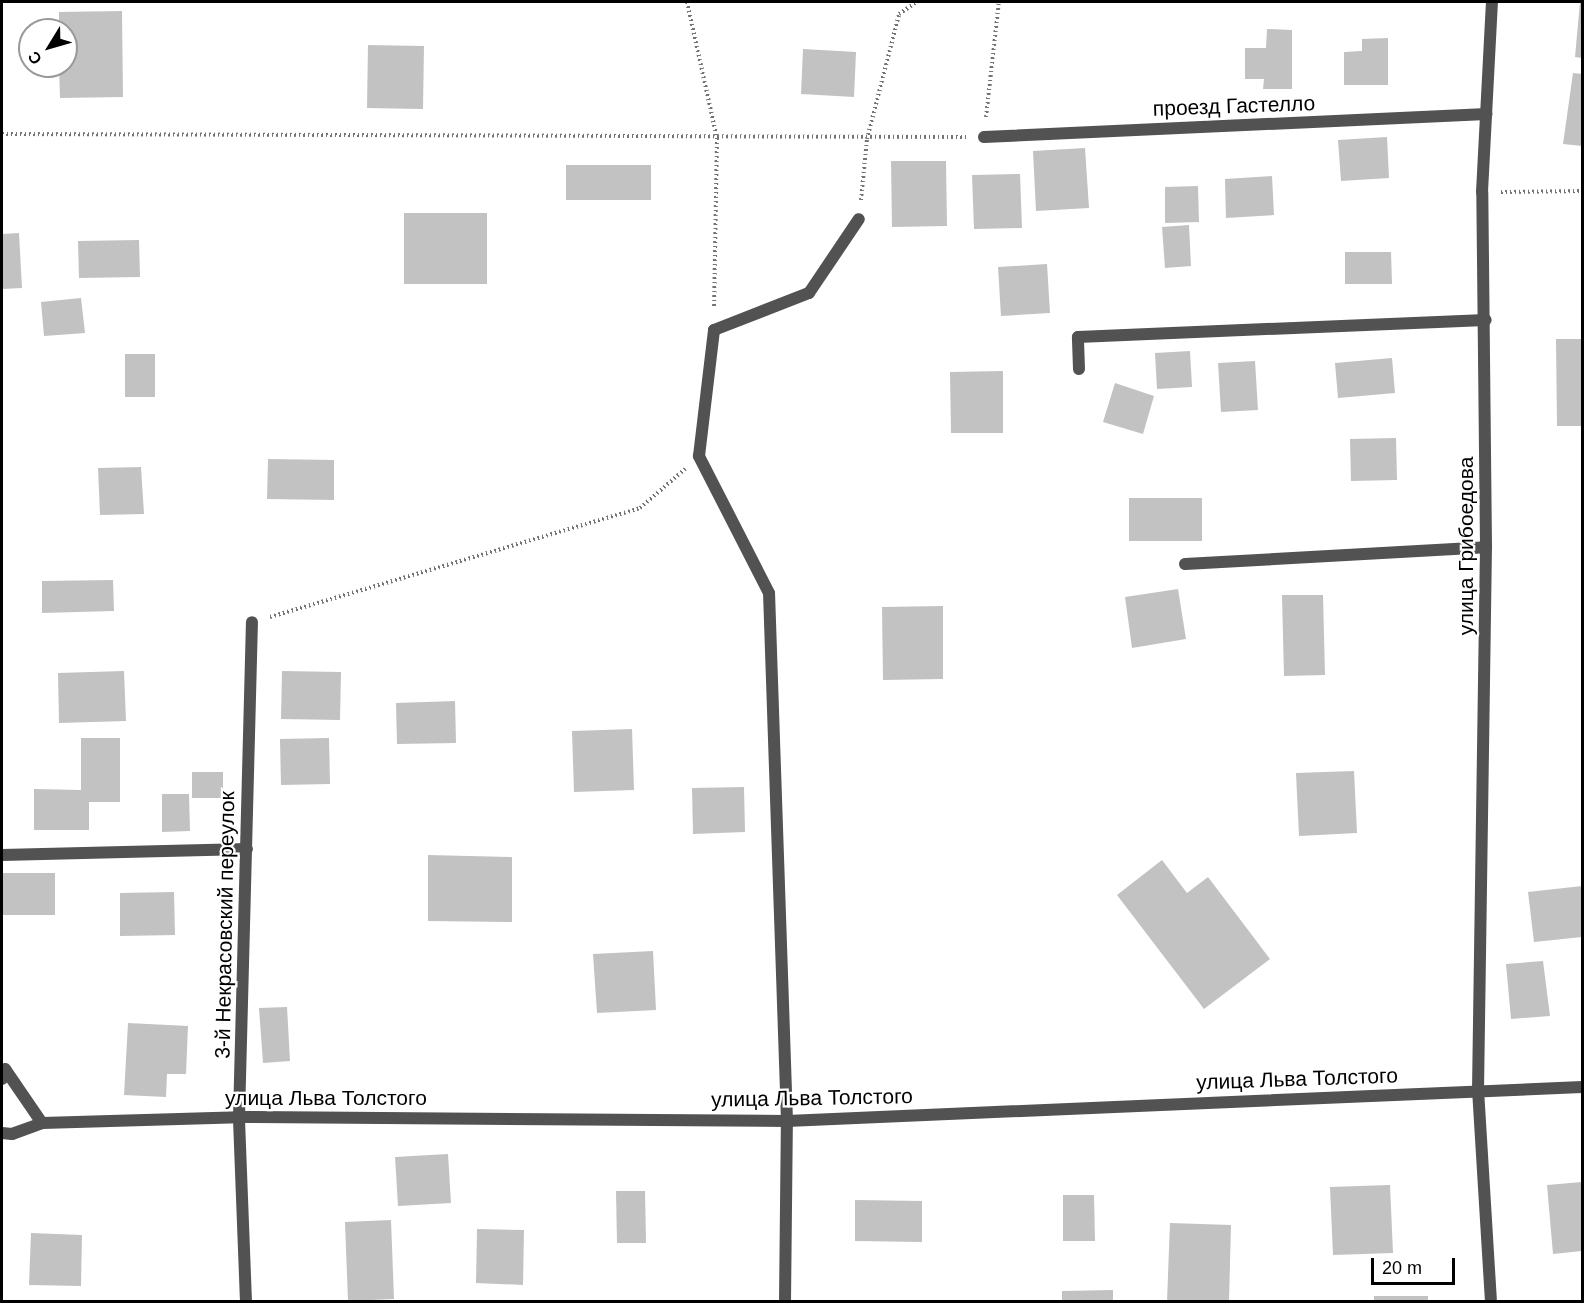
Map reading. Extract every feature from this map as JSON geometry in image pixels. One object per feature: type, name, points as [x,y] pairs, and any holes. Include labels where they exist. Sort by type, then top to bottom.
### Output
[{"type":"street","name":"улица Грибоедова","points":[[1491,1302],[1478,1091],[1486,547],[1486,320],[1482,192],[1492,2]]},
{"type":"street","name":"проезд Гастелло","points":[[984,137],[1486,114]]},
{"type":"street","points":[[784,1302],[787,1121],[769,593],[699,456],[714,330],[809,293],[860,219]]},
{"type":"street","points":[[1078,369],[1078,337],[1486,320]]},
{"type":"street","points":[[1185,564],[1486,547]]},
{"type":"street","name":"3-й Некрасовский переулок","points":[[246,1302],[239,1116],[252,622]]},
{"type":"street","points":[[2,855],[247,849]]},
{"type":"street","points":[[2,1078],[5,1069],[42,1123]]},
{"type":"street","name":"улица Льва Толстого","points":[[2,1133],[12,1134],[42,1123],[239,1116],[787,1121],[1582,1087]]},
{"type":"path","points":[[687,2],[717,138],[714,330]]},
{"type":"path","points":[[860,219],[867,139],[899,14],[917,2]]},
{"type":"path","points":[[2,134],[867,139],[984,137],[999,2]]},
{"type":"path","points":[[1482,192],[1582,191]]},
{"type":"path","points":[[252,622],[640,508],[699,456]]},
{"type":"building","points":[[1580,2],[1582,2],[1582,58],[1575,57]]},
{"type":"building","points":[[122,11],[123,97],[60,98],[59,78],[78,78],[78,18],[59,18],[59,12]]},
{"type":"building","points":[[1267,29],[1292,30],[1292,89],[1263,89],[1264,79],[1245,79],[1245,48],[1266,48]]},
{"type":"building","points":[[1388,38],[1388,85],[1344,85],[1344,52],[1362,51],[1362,39]]},
{"type":"building","points":[[368,45],[424,46],[423,109],[367,108]]},
{"type":"building","points":[[803,49],[856,52],[854,97],[801,94]]},
{"type":"building","points":[[1573,73],[1582,74],[1582,146],[1563,144]]},
{"type":"building","points":[[1387,137],[1389,178],[1341,181],[1338,140]]},
{"type":"building","points":[[1085,148],[1089,208],[1036,211],[1033,151]]},
{"type":"building","points":[[891,161],[946,161],[947,226],[892,227]]},
{"type":"building","points":[[566,165],[651,165],[651,200],[566,200]]},
{"type":"building","points":[[1020,174],[1022,228],[974,229],[972,175]]},
{"type":"building","points":[[1272,176],[1274,215],[1226,218],[1225,179]]},
{"type":"building","points":[[1198,186],[1199,222],[1165,223],[1165,187]]},
{"type":"building","points":[[404,213],[487,213],[487,284],[404,284]]},
{"type":"building","points":[[1189,225],[1191,266],[1165,268],[1162,227]]},
{"type":"building","points":[[19,233],[22,288],[2,289],[2,234]]},
{"type":"building","points":[[139,240],[140,277],[79,278],[78,241]]},
{"type":"building","points":[[1345,252],[1391,252],[1392,284],[1345,284]]},
{"type":"building","points":[[1047,264],[1050,313],[1001,316],[998,267]]},
{"type":"building","points":[[81,298],[85,333],[44,336],[41,302]]},
{"type":"building","points":[[1556,339],[1582,339],[1582,426],[1557,426]]},
{"type":"building","points":[[1190,351],[1192,387],[1157,389],[1155,353]]},
{"type":"building","points":[[125,354],[155,354],[155,397],[125,397]]},
{"type":"building","points":[[1392,358],[1395,393],[1338,398],[1335,363]]},
{"type":"building","points":[[1255,361],[1258,410],[1221,412],[1218,363]]},
{"type":"building","points":[[1003,371],[1003,433],[951,433],[950,372]]},
{"type":"building","points":[[1115,383],[1154,396],[1143,434],[1103,422]]},
{"type":"building","points":[[1396,438],[1397,480],[1351,481],[1350,439]]},
{"type":"building","points":[[268,459],[334,460],[334,500],[267,499]]},
{"type":"building","points":[[141,467],[144,514],[100,515],[98,468]]},
{"type":"building","points":[[1129,498],[1202,498],[1202,541],[1129,541]]},
{"type":"building","points":[[113,580],[114,611],[42,613],[42,581]]},
{"type":"building","points":[[1178,589],[1186,639],[1132,648],[1125,597]]},
{"type":"building","points":[[1282,595],[1323,595],[1325,675],[1284,676]]},
{"type":"building","points":[[943,606],[943,679],[883,680],[882,607]]},
{"type":"building","points":[[124,671],[126,721],[59,723],[58,673]]},
{"type":"building","points":[[282,671],[341,672],[340,720],[281,719]]},
{"type":"building","points":[[455,701],[456,743],[397,744],[396,703]]},
{"type":"building","points":[[632,729],[634,790],[574,792],[572,731]]},
{"type":"building","points":[[81,738],[120,738],[120,802],[89,802],[89,830],[34,830],[34,789],[81,790]]},
{"type":"building","points":[[329,738],[330,784],[281,785],[280,739]]},
{"type":"building","points":[[1354,771],[1357,833],[1299,836],[1296,773]]},
{"type":"building","points":[[192,772],[223,772],[223,798],[192,798]]},
{"type":"building","points":[[744,787],[745,832],[693,834],[692,788]]},
{"type":"building","points":[[162,794],[189,794],[190,831],[162,832]]},
{"type":"building","points":[[428,855],[512,857],[512,922],[428,921]]},
{"type":"building","points":[[1162,860],[1187,893],[1208,877],[1270,959],[1204,1009],[1117,895]]},
{"type":"building","points":[[2,873],[55,873],[55,915],[2,915]]},
{"type":"building","points":[[1582,886],[1582,937],[1534,942],[1528,892]]},
{"type":"building","points":[[174,892],[175,935],[120,936],[120,893]]},
{"type":"building","points":[[653,951],[656,1010],[597,1013],[593,954]]},
{"type":"building","points":[[1543,961],[1550,1016],[1511,1019],[1506,964]]},
{"type":"building","points":[[287,1007],[290,1061],[263,1063],[259,1008]]},
{"type":"building","points":[[128,1023],[188,1026],[186,1074],[167,1074],[166,1097],[124,1095]]},
{"type":"building","points":[[448,1154],[451,1203],[398,1206],[395,1157]]},
{"type":"building","points":[[1582,1182],[1582,1251],[1553,1254],[1547,1185]]},
{"type":"building","points":[[1390,1185],[1393,1253],[1333,1255],[1330,1187]]},
{"type":"building","points":[[616,1191],[645,1191],[646,1243],[617,1243]]},
{"type":"building","points":[[1063,1195],[1094,1195],[1095,1241],[1063,1241]]},
{"type":"building","points":[[855,1200],[922,1201],[922,1242],[855,1241]]},
{"type":"building","points":[[391,1220],[394,1299],[348,1301],[345,1222]]},
{"type":"building","points":[[1170,1223],[1231,1225],[1229,1302],[1167,1302]]},
{"type":"building","points":[[477,1229],[524,1230],[523,1285],[476,1283]]},
{"type":"building","points":[[31,1233],[82,1235],[81,1286],[29,1285]]},
{"type":"building","points":[[1113,1290],[1113,1302],[1062,1302],[1062,1291]]},
{"type":"building","points":[[1374,1296],[1428,1296],[1428,1302],[1374,1302]]}]
